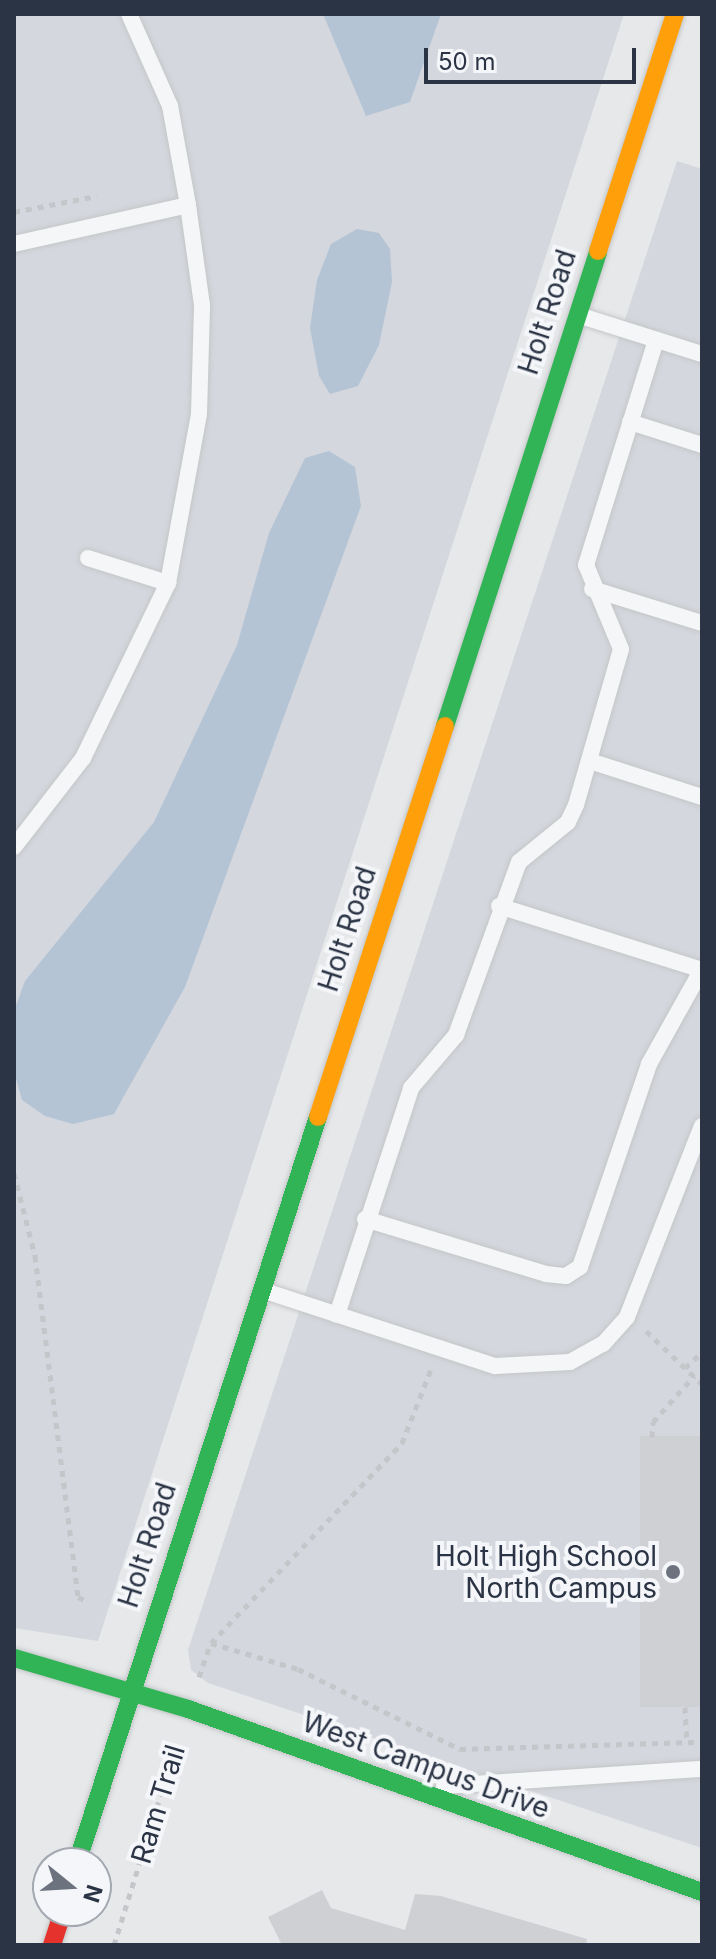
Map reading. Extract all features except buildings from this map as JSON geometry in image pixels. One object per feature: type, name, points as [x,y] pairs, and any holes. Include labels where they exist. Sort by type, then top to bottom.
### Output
[{"type":"main road","name":"Holt Road","points":[[82,1847],[575,314],[675,14]]},
{"type":"main road","name":"West Campus Drive","points":[[14,1658],[188,1709],[702,1892]]},
{"type":"lane","points":[[14,847],[83,758],[168,583],[199,414],[202,305],[188,205],[170,106],[129,14]]},
{"type":"lane","points":[[14,244],[188,205]]},
{"type":"lane","points":[[575,314],[702,354]]},
{"type":"lane","points":[[337,1315],[365,1219],[411,1088],[456,1035],[499,906],[519,862],[568,822],[590,761],[621,649],[592,589],[586,565],[656,340]]},
{"type":"lane","points":[[630,422],[702,445]]},
{"type":"lane","points":[[88,558],[168,583]]},
{"type":"lane","points":[[592,589],[702,623]]},
{"type":"lane","points":[[590,761],[702,797]]},
{"type":"lane","points":[[365,1219],[546,1274],[566,1276],[580,1267],[649,1064],[702,970],[499,906]]},
{"type":"lane","points":[[260,1290],[437,1347],[535,1369],[570,1362],[603,1344],[645,1282],[702,1126]]},
{"type":"lane","points":[[418,1792],[561,1774],[702,1769]]},
{"type":"path","points":[[14,212],[96,196]]},
{"type":"path","points":[[14,1173],[35,1256],[79,1605]]},
{"type":"path","points":[[646,1331],[702,1384]]},
{"type":"path","points":[[437,1347],[402,1443],[211,1643],[298,1669],[460,1749],[702,1742]]},
{"type":"path","points":[[685,1368],[702,1352]]},
{"type":"path","points":[[652,1437],[653,1422],[694,1376]]},
{"type":"path","points":[[78,1597],[85,1600]]},
{"type":"path","name":"Ram Trail","points":[[114,1945],[211,1643]]},
{"type":"path","points":[[685,1707],[687,1742]]},
{"type":"shaded area","points":[[14,14],[624,14],[98,1641],[14,1628]]},
{"type":"shaded area","points":[[677,161],[702,169],[702,1848],[208,1683],[191,1670],[188,1650]]},
{"type":"water","points":[[323,14],[441,14],[410,102],[366,116]]},
{"type":"water","points":[[357,229],[379,233],[390,249],[392,282],[379,345],[358,386],[330,394],[319,376],[310,328],[317,280],[331,244]]},
{"type":"water","points":[[329,451],[355,467],[361,506],[185,987],[114,1114],[73,1124],[45,1116],[22,1100],[14,1071],[14,1011],[25,981],[154,822],[237,645],[269,533],[305,458]]},
{"type":"traffic: fast","points":[[445,726],[598,251]]},
{"type":"traffic: fast","points":[[82,1847],[318,1117]]},
{"type":"traffic: fast","points":[[14,1658],[188,1709],[702,1892]]},
{"type":"traffic: slow","points":[[598,251],[675,14]]},
{"type":"traffic: slow","points":[[318,1117],[445,726]]},
{"type":"traffic: jam","points":[[52,1945],[58,1927]]},
{"type":"place","name":"Holt High School North Campus","points":[[673,1572]]}]
